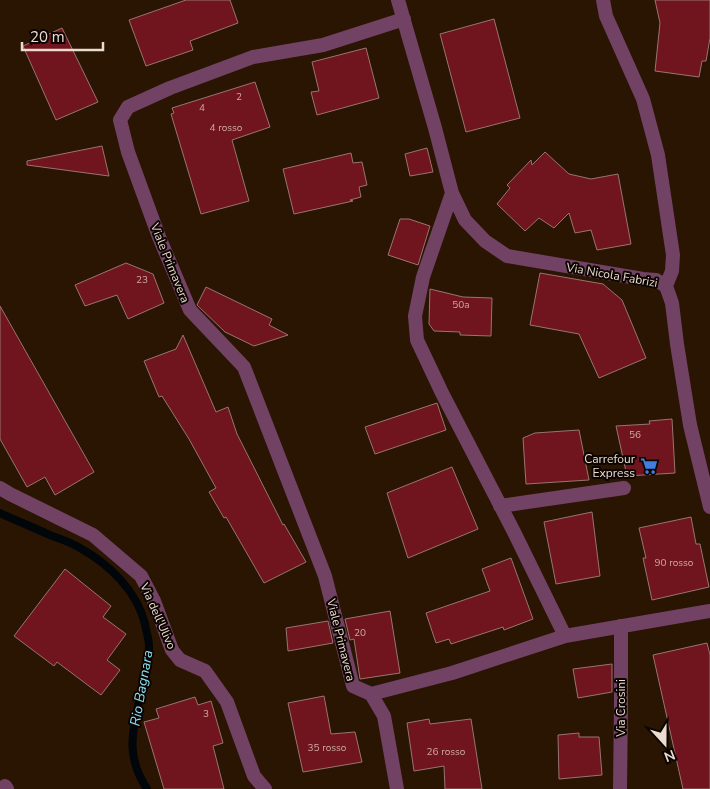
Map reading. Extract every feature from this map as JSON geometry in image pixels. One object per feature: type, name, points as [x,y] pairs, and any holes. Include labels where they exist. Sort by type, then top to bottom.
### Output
[{"type":"street","name":"Via Nicola Fabrizi","points":[[398,0],[452,194],[465,220],[485,241],[507,256],[656,280],[666,286],[672,303],[676,344],[690,425],[710,507]]},
{"type":"street","points":[[603,0],[606,16],[643,99],[658,155],[674,255],[672,271],[666,286]]},
{"type":"street","name":"Viale Primavera","points":[[397,789],[384,716],[371,694],[352,686],[325,576],[244,367],[190,310],[159,237],[128,152],[120,120],[128,106],[253,57],[323,45],[404,19]]},
{"type":"street","points":[[452,194],[423,277],[415,316],[417,340],[442,394],[514,532],[564,636]]},
{"type":"street","name":"Via dell'Ulivo","points":[[0,488],[92,535],[141,576],[154,601],[172,650],[180,660],[205,671],[227,702],[254,776],[265,789]]},
{"type":"street","points":[[500,506],[624,488]]},
{"type":"street","points":[[371,694],[452,673],[564,636],[710,611]]},
{"type":"street","name":"Via Crosini","points":[[620,789],[621,626]]},
{"type":"building","points":[[186,0],[230,0],[238,23],[190,41],[193,50],[146,66],[129,20]]},
{"type":"building","points":[[655,0],[710,0],[710,38],[706,61],[702,61],[699,77],[655,71],[660,23]]},
{"type":"building","points":[[494,19],[520,118],[466,132],[440,34]]},
{"type":"building","points":[[62,28],[98,102],[56,120],[23,46]]},
{"type":"building","points":[[366,48],[379,98],[317,115],[311,92],[319,91],[312,62]]},
{"type":"building","points":[[255,82],[270,127],[232,140],[249,201],[201,214],[171,114],[174,113],[172,108]]},
{"type":"building","points":[[102,146],[109,176],[27,165],[27,161]]},
{"type":"building","points":[[427,148],[433,172],[410,176],[405,154]]},
{"type":"building","points":[[545,152],[569,174],[591,179],[618,174],[631,244],[597,250],[591,230],[575,233],[569,213],[554,228],[539,218],[525,231],[497,204],[510,188],[507,185],[531,160],[532,165]]},
{"type":"building","points":[[351,153],[353,163],[362,162],[367,185],[359,187],[361,197],[350,200],[353,201],[294,214],[283,169]]},
{"type":"building","points":[[400,219],[409,219],[430,226],[418,265],[388,255]]},
{"type":"building","points":[[126,263],[153,274],[164,303],[128,319],[117,295],[85,306],[75,285]]},
{"type":"building","points":[[540,273],[603,284],[622,300],[646,358],[599,378],[579,334],[530,325]]},
{"type":"building","points":[[206,287],[272,319],[269,325],[288,335],[254,346],[225,332],[197,305]]},
{"type":"building","points":[[430,289],[463,297],[492,298],[491,336],[460,335],[460,332],[434,331],[429,324]]},
{"type":"building","points":[[0,306],[94,472],[55,495],[45,477],[27,487],[0,439]]},
{"type":"building","points":[[183,335],[216,412],[228,407],[237,434],[283,525],[306,562],[264,583],[226,517],[224,518],[209,492],[216,488],[189,439],[162,396],[159,397],[144,361],[176,349]]},
{"type":"building","points":[[437,403],[446,430],[375,454],[365,427]]},
{"type":"building","points":[[672,419],[675,473],[627,476],[616,426],[650,424],[649,421]]},
{"type":"building","points":[[579,430],[589,480],[526,484],[523,438],[535,433]]},
{"type":"building","points":[[452,467],[478,529],[408,558],[387,493]]},
{"type":"building","points":[[592,512],[600,576],[556,584],[544,522]]},
{"type":"building","points":[[691,517],[696,544],[700,544],[709,587],[652,600],[643,558],[646,558],[639,528]]},
{"type":"building","points":[[511,558],[533,619],[504,630],[503,627],[451,644],[449,639],[436,643],[426,613],[490,591],[482,569]]},
{"type":"building","points":[[65,569],[111,606],[103,617],[126,634],[107,660],[120,670],[101,695],[57,662],[54,666],[14,636]]},
{"type":"building","points":[[390,611],[400,673],[360,679],[354,639],[350,640],[345,619]]},
{"type":"building","points":[[328,621],[333,643],[288,651],[286,628]]},
{"type":"building","points":[[707,643],[710,655],[710,789],[683,789],[653,655]]},
{"type":"building","points":[[612,664],[612,692],[578,698],[573,669]]},
{"type":"building","points":[[324,696],[331,734],[355,732],[362,762],[303,772],[288,703]]},
{"type":"building","points":[[195,697],[198,705],[211,701],[223,743],[213,746],[224,789],[164,789],[144,722],[159,718],[156,709]]},
{"type":"building","points":[[429,719],[430,724],[471,719],[482,789],[445,789],[444,766],[414,771],[407,723]]},
{"type":"building","points":[[579,733],[579,737],[599,737],[602,775],[559,779],[558,735]]},
{"type":"waterway","name":"Rio Bagnara","points":[[0,513],[77,546],[111,570],[136,600],[145,624],[149,641],[149,653],[134,726],[132,747],[136,767],[147,789]]},
{"type":"place","name":"Carrefour Express","points":[[649,466]]}]
